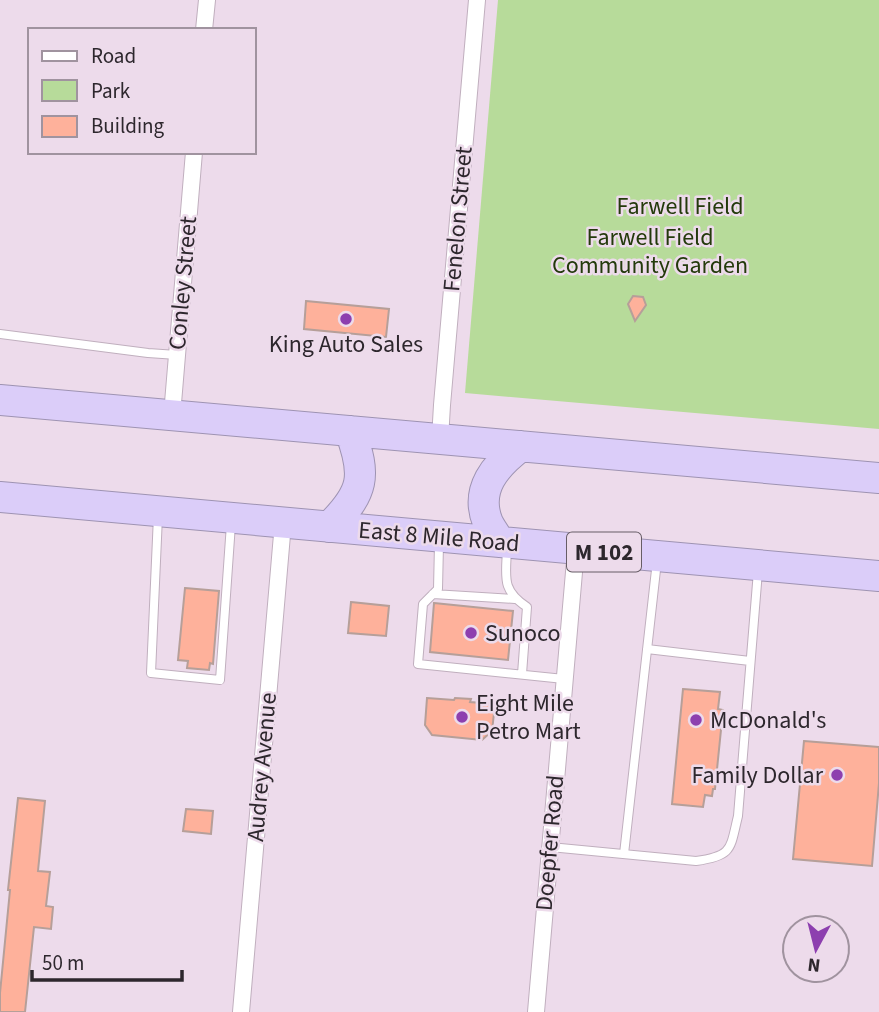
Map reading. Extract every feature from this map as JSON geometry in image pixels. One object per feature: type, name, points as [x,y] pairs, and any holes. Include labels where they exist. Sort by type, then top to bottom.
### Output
[{"type":"highway","points":[[0,400],[879,478]]},
{"type":"highway","points":[[328,527],[344,512],[355,496],[361,480],[360,464],[350,431]]},
{"type":"highway","points":[[503,542],[489,523],[485,511],[486,486],[503,460],[521,446]]},
{"type":"highway","name":"East 8 Mile Road","points":[[0,497],[879,576]]},
{"type":"street","points":[[204,28],[206,0]]},
{"type":"street","name":"Fenelon Street","points":[[440,439],[477,0]]},
{"type":"street","name":"Conley Street","points":[[172,415],[194,154]]},
{"type":"street","name":"Audrey Avenue","points":[[241,1012],[283,523]]},
{"type":"street","name":"Doepfer Road","points":[[536,1012],[576,549]]},
{"type":"lane","points":[[0,334],[177,355]]},
{"type":"lane","points":[[158,511],[150,673],[220,680],[232,518]]},
{"type":"lane","points":[[439,537],[438,589],[423,604],[418,664],[564,679]]},
{"type":"lane","points":[[503,542],[506,584],[515,599],[527,607],[522,674]]},
{"type":"lane","points":[[624,854],[657,556]]},
{"type":"lane","points":[[550,847],[696,861],[716,858],[725,853],[732,841],[738,816],[758,566]]},
{"type":"lane","points":[[433,594],[515,599]]},
{"type":"lane","points":[[647,649],[750,661]]},
{"type":"green space","name":"Farwell Field","points":[[498,0],[879,0],[879,429],[465,393]]},
{"type":"building","points":[[633,296],[643,297],[646,305],[635,321],[628,304]]},
{"type":"building","points":[[306,301],[389,309],[386,337],[304,329]]},
{"type":"building","points":[[185,588],[219,591],[213,664],[210,663],[209,670],[187,668],[188,661],[178,660]]},
{"type":"building","points":[[351,602],[389,606],[386,636],[348,633]]},
{"type":"building","points":[[434,603],[513,611],[508,660],[430,652]]},
{"type":"building","points":[[683,689],[720,692],[718,709],[723,710],[715,789],[712,796],[705,795],[703,807],[672,804]]},
{"type":"building","points":[[427,698],[471,699],[470,702],[495,704],[492,731],[482,740],[432,735],[425,725]]},
{"type":"building","points":[[804,741],[879,747],[879,783],[872,866],[793,859]]},
{"type":"building","points":[[18,798],[45,801],[38,871],[50,872],[46,906],[53,907],[51,929],[34,927],[25,1012],[0,1012],[8,890]]},
{"type":"building","points":[[186,809],[213,811],[211,834],[183,831]]},
{"type":"place","name":"King Auto Sales","points":[[346,319]]},
{"type":"place","name":"Sunoco","points":[[471,633]]},
{"type":"place","name":"Eight Mile Petro Mart","points":[[462,717]]},
{"type":"place","name":"McDonald's","points":[[696,720]]},
{"type":"place","name":"Family Dollar","points":[[837,775]]},
{"type":"park label","name":"Farwell Field Community Garden","points":[[650,251]]}]
